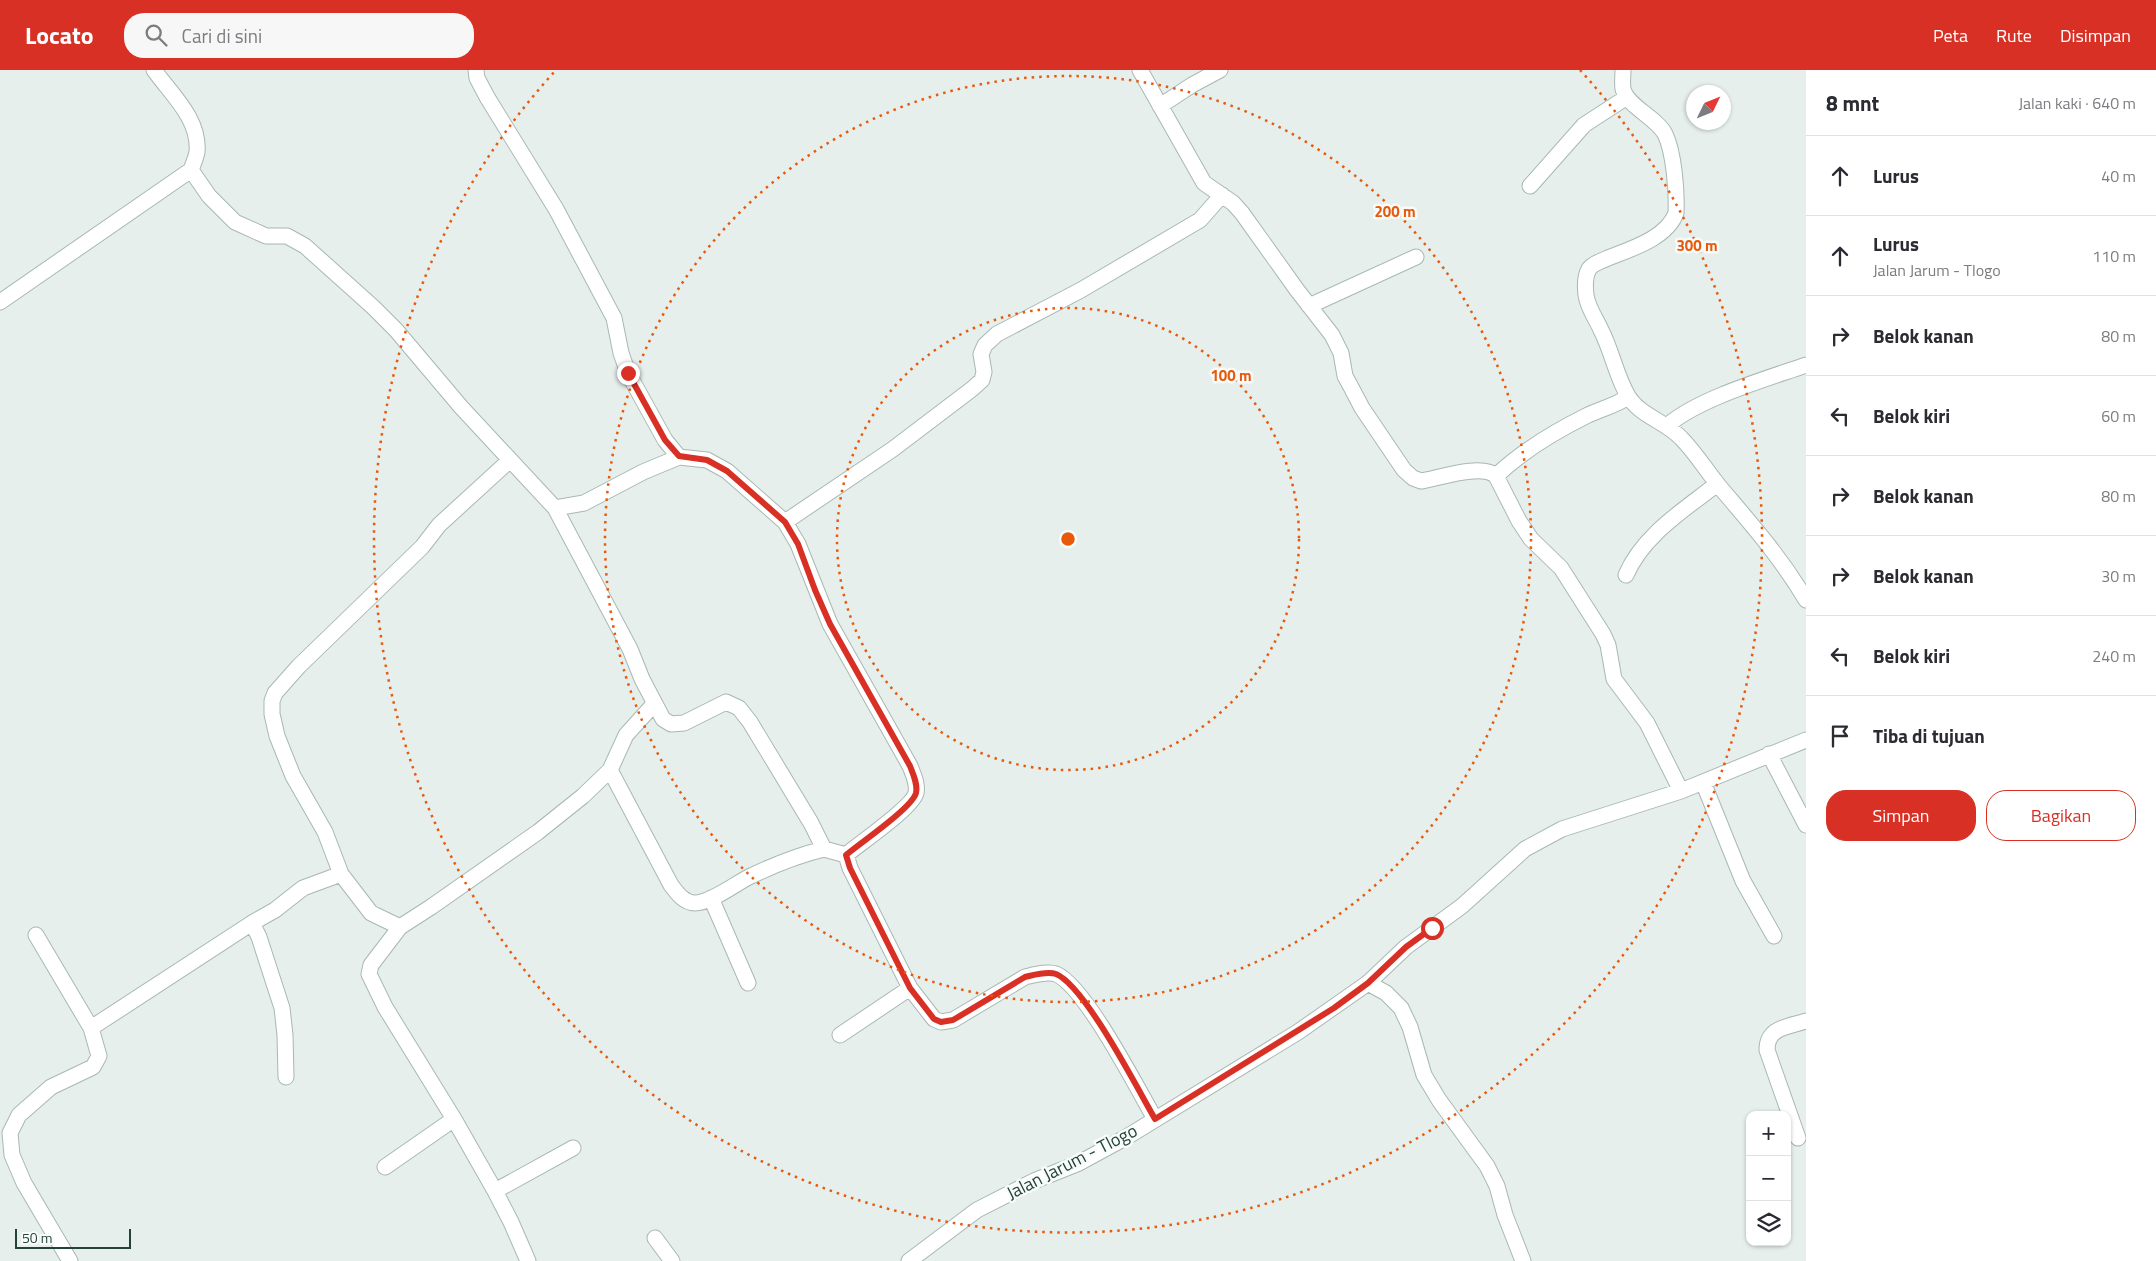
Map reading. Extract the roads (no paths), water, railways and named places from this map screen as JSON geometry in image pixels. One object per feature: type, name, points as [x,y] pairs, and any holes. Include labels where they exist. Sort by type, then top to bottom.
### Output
[{"type":"street","points":[[0,302],[191,170],[197,152],[192,122],[154,70]]},
{"type":"street","points":[[476,70],[477,78],[487,97],[556,209],[614,318],[621,353],[628,373],[665,440],[679,456]]},
{"type":"street","points":[[1140,70],[1204,183],[1222,195],[1242,213],[1332,335],[1342,353],[1345,376],[1362,408],[1404,470],[1420,481],[1478,470],[1492,472],[1496,476],[1519,521],[1531,539],[1561,568],[1603,634],[1608,645],[1614,678],[1646,723],[1681,791]]},
{"type":"street","points":[[1160,106],[1192,85],[1220,70]]},
{"type":"street","points":[[1623,70],[1623,91],[1664,133],[1671,151],[1676,207],[1674,218],[1645,244],[1598,262],[1590,268],[1586,281],[1586,296],[1591,313],[1602,330],[1628,397],[1643,412],[1668,425],[1682,438],[1717,484],[1772,548],[1806,600]]},
{"type":"street","points":[[1530,186],[1584,125],[1627,97]]},
{"type":"street","points":[[191,170],[208,196],[235,222],[266,236],[288,236],[305,246],[396,330],[461,407],[555,508],[630,649],[654,704],[663,719],[671,724],[684,723],[726,702],[739,708],[750,722],[811,823],[824,849]]},
{"type":"street","points":[[785,522],[893,450],[972,389],[982,380],[984,372],[981,354],[985,345],[997,334],[1080,290],[1200,220],[1222,195]]},
{"type":"street","points":[[1309,306],[1416,256]]},
{"type":"street","points":[[1668,425],[1678,416],[1712,400],[1806,365]]},
{"type":"street","points":[[1496,476],[1521,454],[1549,436],[1587,416],[1616,405],[1628,397]]},
{"type":"street","points":[[555,508],[584,503],[642,472],[679,456],[707,460],[727,471],[785,522],[798,544],[830,624],[910,766],[915,780],[916,794],[905,809],[846,855]]},
{"type":"street","points":[[400,927],[371,913],[341,874],[325,832],[293,776],[276,736],[272,714],[275,693],[309,657],[422,547],[439,525],[510,460]]},
{"type":"street","points":[[1626,575],[1639,551],[1673,519],[1717,484]]},
{"type":"street","points":[[528,1261],[512,1222],[495,1191],[454,1119],[385,1007],[370,974],[371,964],[400,927],[431,908],[538,832],[583,796],[610,770],[626,735],[654,704]]},
{"type":"street","name":"Jalan Jarum - Tlogo","points":[[908,1261],[977,1210],[1034,1181],[1079,1163],[1125,1138],[1334,1008],[1368,983],[1406,947],[1462,906],[1525,849],[1562,829],[1681,791],[1806,740]]},
{"type":"street","points":[[1769,754],[1806,825]]},
{"type":"street","points":[[610,770],[676,892],[689,902],[697,903],[711,898],[772,867],[824,849],[846,855]]},
{"type":"street","points":[[1703,782],[1743,881],[1774,936]]},
{"type":"street","points":[[846,855],[850,868],[910,988],[934,1019],[941,1022],[953,1020],[1025,977],[1039,974],[1055,974],[1069,984],[1086,1002],[1155,1119]]},
{"type":"street","points":[[91,1028],[275,910],[303,888],[341,874]]},
{"type":"street","points":[[711,898],[748,983]]},
{"type":"street","points":[[252,923],[259,937],[282,1008],[286,1077]]},
{"type":"street","points":[[36,934],[91,1028],[99,1056],[93,1067],[51,1087],[19,1114],[10,1133],[6,1159],[24,1182],[70,1261]]},
{"type":"street","points":[[1368,983],[1386,993],[1401,1008],[1410,1027],[1424,1075],[1438,1100],[1487,1166],[1497,1186],[1505,1215],[1524,1261]]},
{"type":"street","points":[[840,1035],[910,988]]},
{"type":"street","points":[[1798,1138],[1768,1050],[1767,1040],[1772,1032],[1806,1021]]},
{"type":"street","points":[[385,1167],[454,1119]]},
{"type":"street","points":[[495,1191],[573,1148]]},
{"type":"street","points":[[655,1238],[672,1261]]}]
